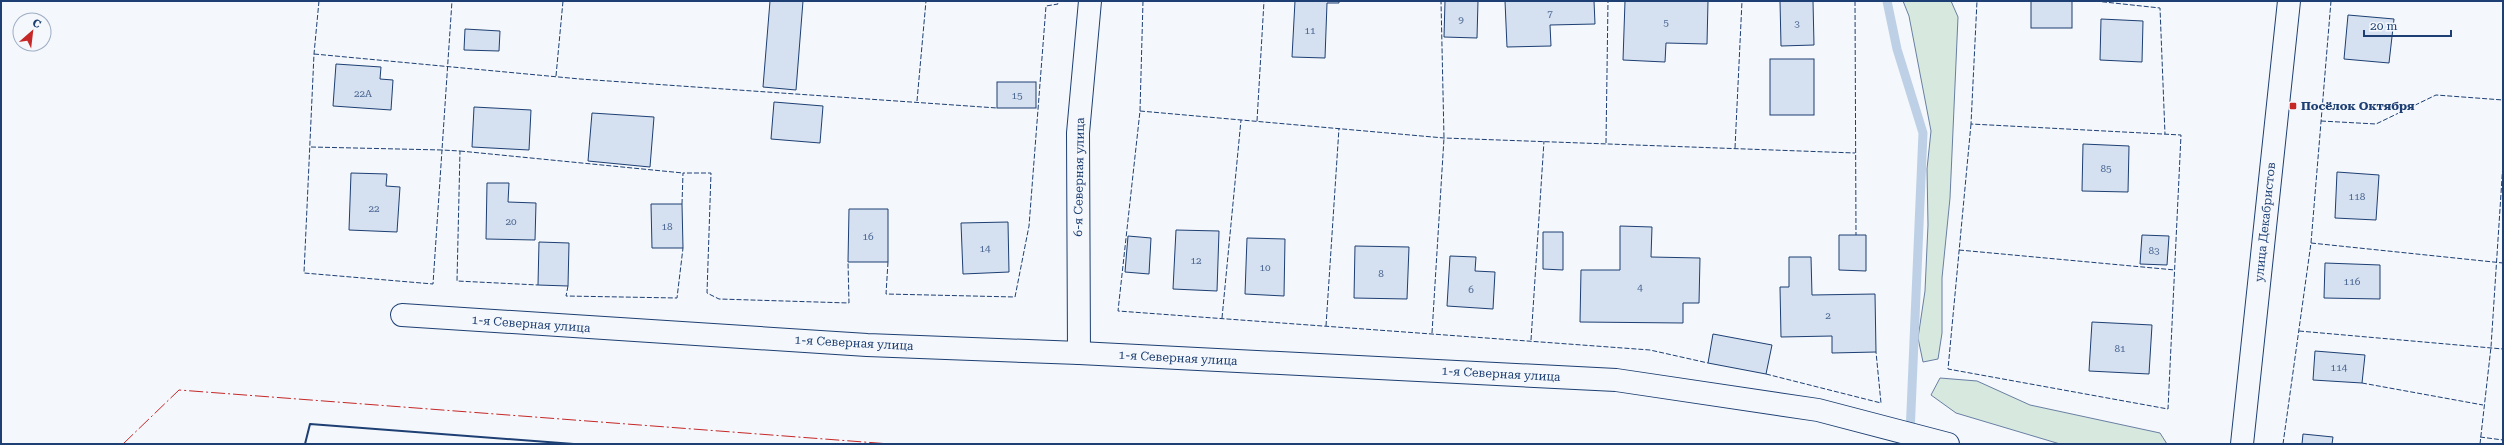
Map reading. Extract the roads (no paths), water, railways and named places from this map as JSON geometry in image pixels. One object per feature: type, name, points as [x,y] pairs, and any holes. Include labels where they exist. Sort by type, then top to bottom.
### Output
[{"type":"main road","name":"6-я Северная улица","points":[[1079,353],[1078,133],[1090,1]]},
{"type":"main road","name":"улица Декабристов","points":[[2242,444],[2289,1]]},
{"type":"main road","name":"1-я Северная улица","points":[[402,315],[866,345],[1079,353],[1616,380],[1818,410],[1948,444]]},
{"type":"waterway","points":[[1887,1],[1897,49],[1923,133],[1910,434]]},
{"type":"place","name":"Посёлок Октября","points":[[2293,106]]}]
